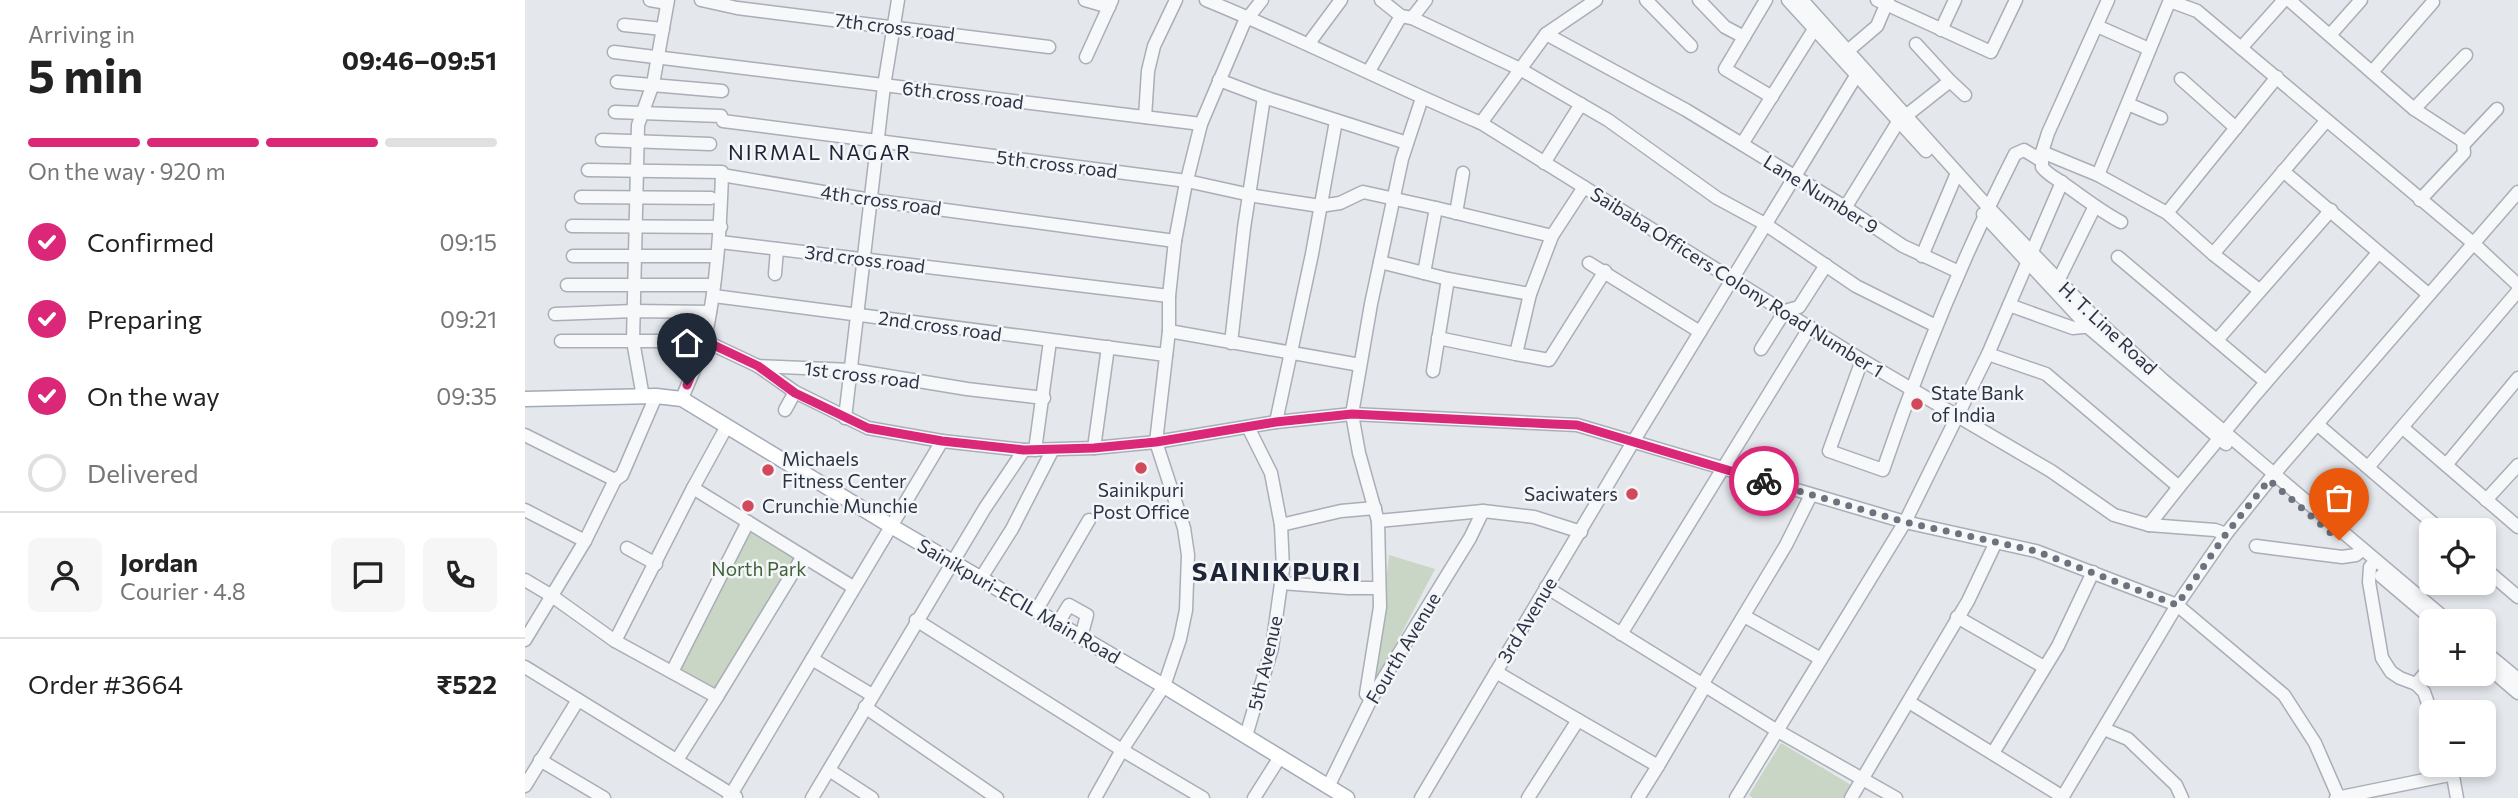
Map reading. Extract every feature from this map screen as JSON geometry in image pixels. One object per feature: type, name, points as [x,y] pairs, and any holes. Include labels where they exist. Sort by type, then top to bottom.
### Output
[{"type":"main road","name":"Sainikpuri-ECIL Main Road","points":[[525,399],[682,399],[1347,798]]},
{"type":"street","points":[[525,640],[585,541],[615,480],[622,475],[650,397],[633,341],[638,125],[653,85],[667,1],[650,0]]},
{"type":"street","name":"7th cross road","points":[[701,0],[737,8],[1049,47]]},
{"type":"street","points":[[845,418],[884,86],[898,0]]},
{"type":"street","points":[[1085,0],[1111,4],[1086,57]]},
{"type":"street","points":[[1145,117],[1148,71],[1154,47],[1176,0]]},
{"type":"street","name":"Saibaba Officers Colony Road Number 1","points":[[1206,0],[1231,5],[1249,17],[1481,123],[1910,390],[2051,471],[2114,515],[2149,525],[2215,530],[2226,534]]},
{"type":"street","points":[[1094,798],[1164,686],[1180,639],[1186,610],[1188,555],[1184,528],[1156,442],[1169,331],[1168,296],[1175,241],[1201,124],[1244,23],[1262,0]]},
{"type":"street","points":[[1311,45],[1341,0]]},
{"type":"street","points":[[1381,0],[1406,17],[1520,69],[1581,104],[1608,120],[1717,198],[1765,224],[1856,286],[1936,326]]},
{"type":"street","points":[[1369,71],[1406,17],[1426,0]]},
{"type":"street","points":[[1481,123],[1546,34],[1596,0]]},
{"type":"street","points":[[1646,0],[1691,46]]},
{"type":"street","points":[[1699,0],[1725,27],[1744,37]]},
{"type":"street","points":[[1766,0],[1725,69],[1772,97]]},
{"type":"street","name":"H. T. Line Road","points":[[1788,0],[1817,25],[2093,324],[2373,564],[2421,609]]},
{"type":"street","name":"H. T. Line Road","points":[[1802,0],[1817,25]]},
{"type":"street","points":[[1941,30],[1955,0]]},
{"type":"street","points":[[1844,54],[1877,26],[1884,2],[1991,52],[2017,0]]},
{"type":"street","points":[[2108,0],[2057,112],[2042,156],[2042,167],[2048,175],[2062,182],[2094,208],[2121,222]]},
{"type":"street","points":[[2098,175],[2170,0],[2197,11],[2517,282],[2403,428],[2369,467]]},
{"type":"street","points":[[2197,11],[2207,0]]},
{"type":"street","points":[[2241,48],[2287,0],[2414,109],[2460,139],[2464,145],[2464,153],[2420,200]]},
{"type":"street","points":[[2330,35],[2361,0]]},
{"type":"street","points":[[2372,72],[2433,2]]},
{"type":"street","points":[[624,25],[663,29]]},
{"type":"street","points":[[1742,144],[1817,25]]},
{"type":"street","points":[[2097,26],[2149,49]]},
{"type":"street","name":"Lane Number 9","points":[[1546,34],[1686,110],[1922,256],[1958,272]]},
{"type":"street","points":[[1916,44],[1965,96]]},
{"type":"street","points":[[614,52],[657,58]]},
{"type":"street","points":[[2414,109],[2466,55]]},
{"type":"street","name":"6th cross road","points":[[657,58],[725,64],[1201,124]]},
{"type":"street","name":"3rd Avenue","points":[[1421,798],[1633,442],[1859,71]]},
{"type":"street","points":[[2167,212],[2277,77]]},
{"type":"street","points":[[2181,79],[2236,128]]},
{"type":"street","points":[[1219,80],[1407,143]]},
{"type":"street","points":[[1845,208],[1902,119],[1950,81]]},
{"type":"street","points":[[617,82],[722,91]]},
{"type":"street","points":[[1231,343],[1264,97]]},
{"type":"street","points":[[1371,699],[1366,694],[1367,682],[1380,607],[1377,515],[1359,453],[1352,414],[1380,262],[1407,143],[1422,98]]},
{"type":"street","points":[[1544,163],[1581,104]]},
{"type":"street","points":[[2128,104],[2161,118]]},
{"type":"street","points":[[2464,145],[2497,109]]},
{"type":"street","name":"5th cross road","points":[[615,112],[721,116],[723,121],[1187,180],[1249,195],[1320,206],[1340,203],[1363,192],[1552,236]]},
{"type":"street","points":[[1276,422],[1336,121]]},
{"type":"street","points":[[2213,254],[2326,121]]},
{"type":"street","points":[[602,140],[710,144]]},
{"type":"street","points":[[1862,360],[1829,452],[1883,470],[1910,390],[1958,272],[2015,154],[2024,150],[2098,175],[2167,212],[2213,254],[2259,290]]},
{"type":"street","name":"4th cross road","points":[[588,170],[722,172],[722,175],[871,200],[1175,241]]},
{"type":"street","points":[[2283,171],[2428,294]]},
{"type":"street","points":[[1456,212],[1463,173]]},
{"type":"street","points":[[682,399],[705,341],[720,242],[722,175]]},
{"type":"street","points":[[1922,256],[1955,177]]},
{"type":"street","points":[[1736,798],[1905,522],[1988,354],[2062,182]]},
{"type":"street","points":[[1516,354],[1530,294],[1552,236],[1584,187]]},
{"type":"street","points":[[1909,702],[2062,797],[2177,605],[2226,534],[2271,477],[2518,192]]},
{"type":"street","points":[[581,197],[711,198]]},
{"type":"street","points":[[1424,273],[1436,208]]},
{"type":"street","points":[[2058,281],[2094,208]]},
{"type":"street","points":[[2217,340],[2331,210]]},
{"type":"street","points":[[572,226],[721,227]]},
{"type":"street","name":"3rd cross road","points":[[720,242],[1168,296]]},
{"type":"street","points":[[775,274],[777,248]]},
{"type":"street","points":[[2149,525],[2266,382],[2378,253]]},
{"type":"street","points":[[573,256],[717,256]]},
{"type":"street","name":"H. T. Line Road","points":[[2029,257],[2058,281],[2093,324]]},
{"type":"street","points":[[2119,257],[2266,382]]},
{"type":"street","points":[[1380,262],[1448,279],[1530,294]]},
{"type":"street","points":[[1589,263],[1700,332]]},
{"type":"street","points":[[1761,349],[1785,312],[1799,307],[1826,265]]},
{"type":"street","points":[[1438,338],[1549,360],[1605,271]]},
{"type":"street","points":[[1433,371],[1448,279]]},
{"type":"street","name":"2nd cross road","points":[[567,285],[635,284],[714,290],[856,315],[1166,355]]},
{"type":"street","points":[[2009,305],[2073,328],[2093,324]]},
{"type":"street","points":[[555,314],[710,312]]},
{"type":"street","points":[[1621,634],[1810,327]]},
{"type":"street","points":[[1169,331],[1360,365]]},
{"type":"street","points":[[561,341],[705,341]]},
{"type":"street","name":"1st cross road","points":[[705,341],[758,366],[852,370],[967,389],[1044,398]]},
{"type":"street","points":[[812,798],[985,508],[1030,450],[1044,398],[1050,341]]},
{"type":"street","points":[[1094,448],[1108,347]]},
{"type":"street","points":[[1988,354],[2046,374],[2179,487]]},
{"type":"street","points":[[758,366],[795,393],[845,418],[884,433],[1030,450],[1052,451],[1156,442],[1276,422],[1352,414],[1577,425],[1905,522],[2036,551],[2177,605],[2284,695],[2315,743],[2338,798],[2421,777]]},
{"type":"street","points":[[2446,465],[2518,378]]},
{"type":"street","points":[[786,410],[795,393]]},
{"type":"street","points":[[2318,425],[2427,518]]},
{"type":"street","points":[[615,641],[727,426]]},
{"type":"street","name":"5th Avenue","points":[[1246,736],[1272,648],[1281,583],[1281,525],[1271,473],[1248,427]]},
{"type":"street","points":[[2403,428],[2518,527]]},
{"type":"street","points":[[525,435],[615,480]]},
{"type":"street","points":[[525,667],[733,797],[853,587],[942,441]]},
{"type":"street","points":[[981,578],[1012,528],[1052,451]]},
{"type":"street","points":[[2486,500],[2518,465]]},
{"type":"street","points":[[693,488],[853,587]]},
{"type":"street","points":[[1638,798],[1786,545],[1811,495]]},
{"type":"street","points":[[525,510],[585,541]]},
{"type":"street","points":[[1281,525],[1341,511],[1377,515],[1483,511],[1534,517],[1581,532]]},
{"type":"street","name":"Fourth Avenue","points":[[1328,786],[1371,699],[1470,538],[1483,511]]},
{"type":"street","points":[[1036,611],[1089,520]]},
{"type":"street","points":[[672,672],[748,522]]},
{"type":"street","points":[[1851,798],[1968,601],[1996,542]]},
{"type":"street","points":[[2256,546],[2342,557],[2359,552]]},
{"type":"street","points":[[627,548],[656,564]]},
{"type":"street","points":[[677,760],[803,556]]},
{"type":"street","points":[[2373,564],[2368,582],[2382,658],[2400,678],[2416,684],[2424,692],[2427,700]]},
{"type":"street","name":"H. T. Line Road","points":[[2373,564],[2432,609]]},
{"type":"street","points":[[1993,753],[2058,646],[2094,572]]},
{"type":"street","points":[[2496,578],[2518,597]]},
{"type":"street","points":[[525,580],[615,641],[717,697]]},
{"type":"street","points":[[1281,583],[1380,588]]},
{"type":"street","points":[[1546,587],[1776,730],[1896,798]]},
{"type":"street","points":[[1058,623],[1069,605],[1087,615],[1081,637]]},
{"type":"street","points":[[1744,616],[1821,659]]},
{"type":"street","points":[[1957,617],[2044,667]]},
{"type":"street","points":[[916,620],[1203,798]]},
{"type":"street","points":[[812,659],[872,695]]},
{"type":"street","points":[[2496,660],[2518,678]]},
{"type":"street","points":[[1496,671],[1658,766]]},
{"type":"street","points":[[2496,674],[2518,693]]},
{"type":"street","points":[[2416,684],[2419,680]]},
{"type":"street","points":[[525,786],[579,700]]},
{"type":"street","points":[[865,707],[997,798]]},
{"type":"street","points":[[1528,798],[1578,720]]},
{"type":"street","points":[[2104,729],[2128,739],[2176,785],[2182,798]]},
{"type":"street","points":[[1254,798],[1280,757]]},
{"type":"street","points":[[540,760],[597,796]]},
{"type":"street","points":[[829,770],[872,798]]},
{"type":"street","points":[[2453,777],[2457,798]]},
{"type":"green space","name":"North Park","points":[[748,522],[803,556],[717,697],[672,672]]},
{"type":"green space","points":[[1389,555],[1435,569],[1375,684]]},
{"type":"green space","points":[[1781,743],[1851,785],[1843,798],[1753,798],[1749,795]]},
{"type":"way so far","points":[[1764,481],[1905,522],[2036,551],[2177,605],[2226,534],[2269,480],[2339,540]]},
{"type":"place","name":"State Bank of India","points":[[1917,404]]},
{"type":"place","name":"Sainikpuri Post Office","points":[[1141,468]]},
{"type":"place","name":"Michaels Fitness Center","points":[[768,470]]},
{"type":"place","name":"Saciwaters","points":[[1632,494]]},
{"type":"place","name":"Crunchie Munchie","points":[[748,506]]},
{"type":"district","name":"NIRMAL NAGAR","points":[[820,153]]},
{"type":"district","name":"SAINIKPURI","points":[[1277,572]]},
{"type":"route","points":[[687,385],[705,341],[758,366],[795,393],[841,417],[884,433],[942,441],[1052,451],[1156,442],[1276,422],[1352,414],[1577,425],[1764,481]]}]
